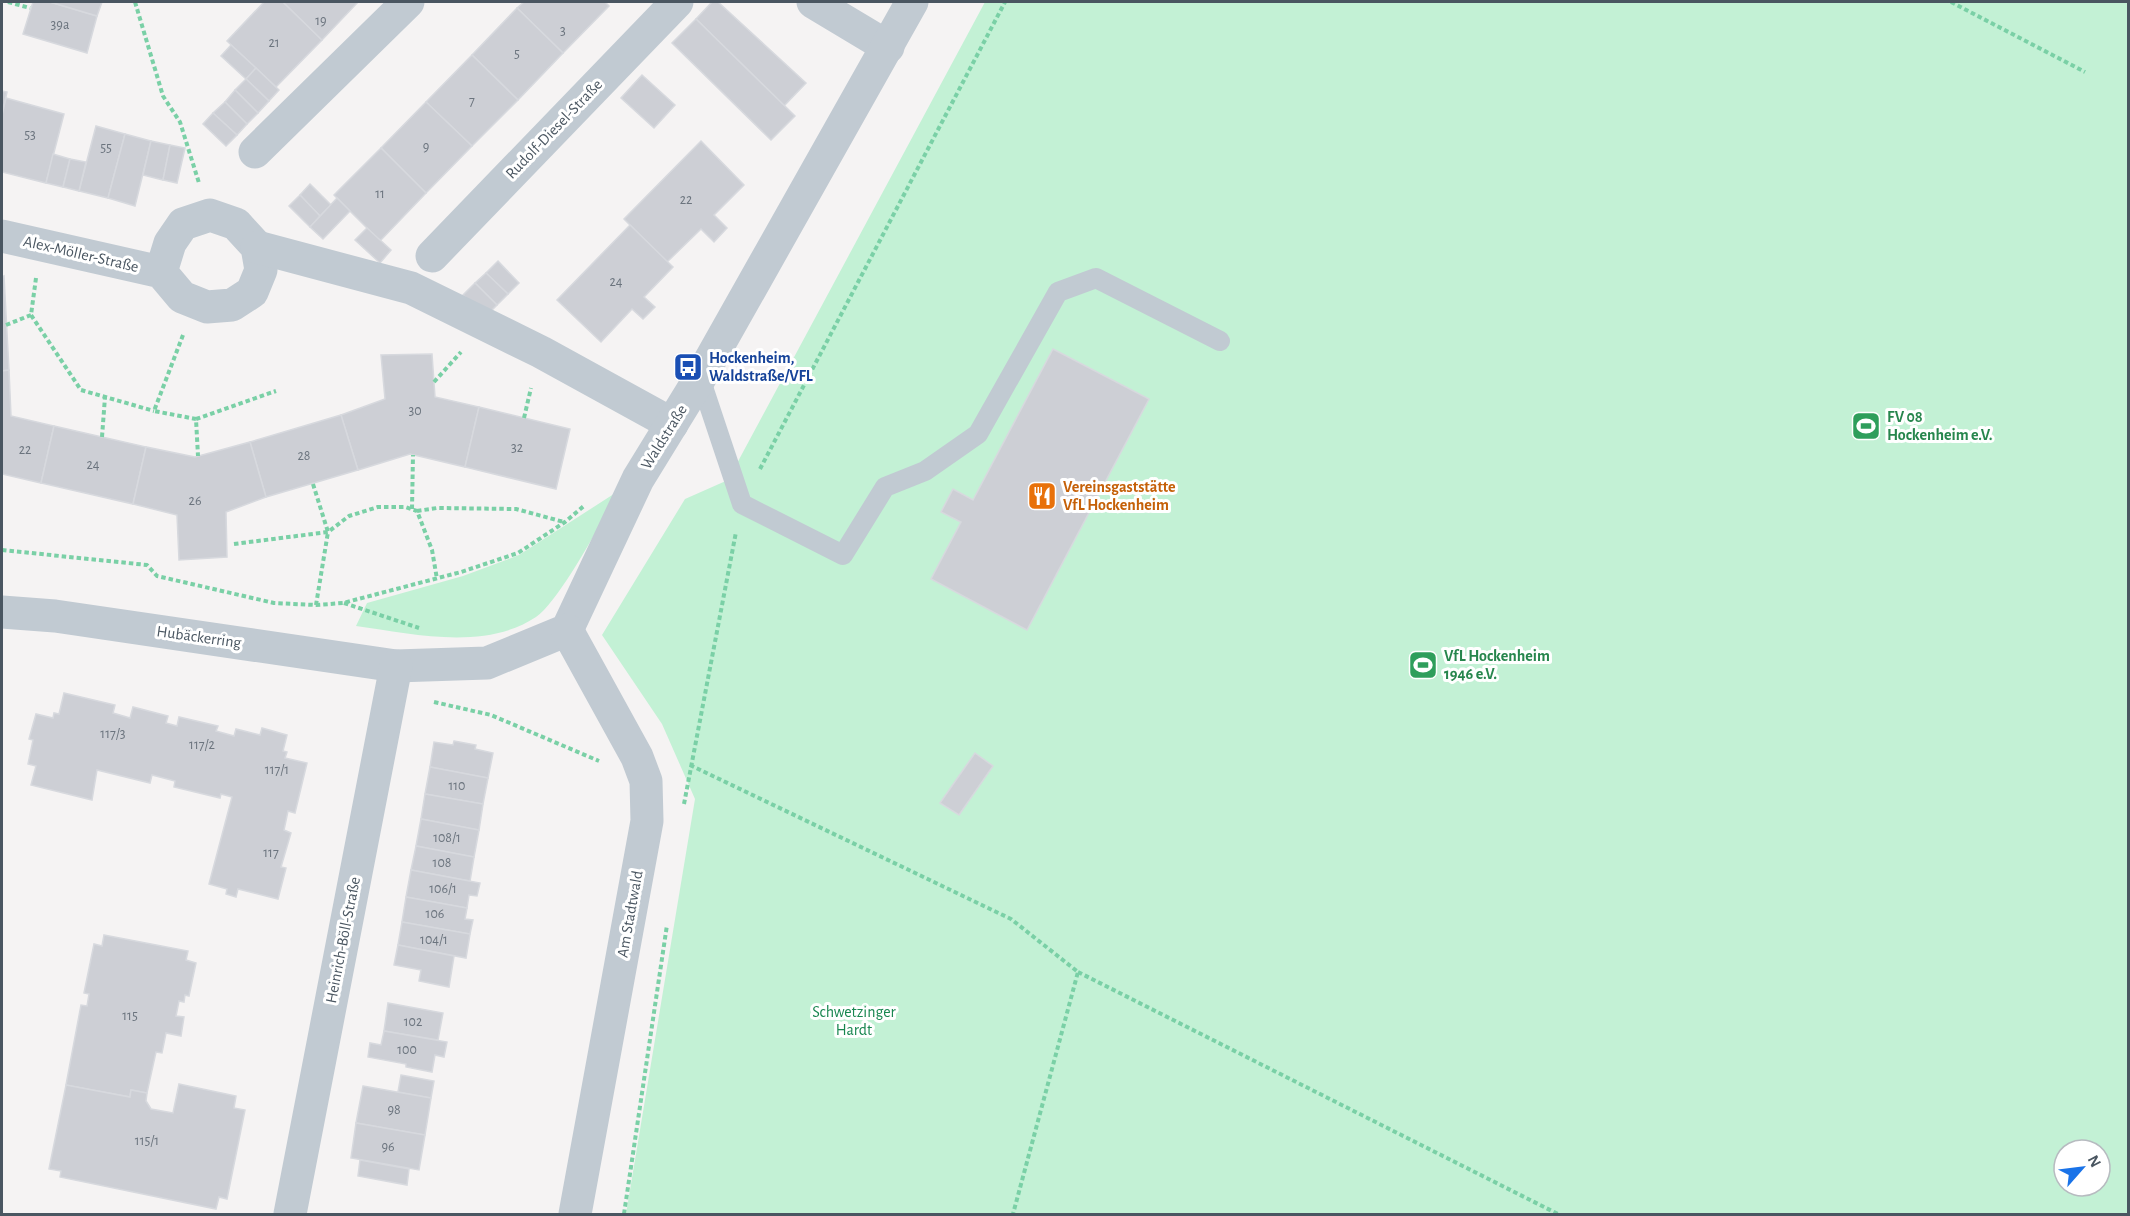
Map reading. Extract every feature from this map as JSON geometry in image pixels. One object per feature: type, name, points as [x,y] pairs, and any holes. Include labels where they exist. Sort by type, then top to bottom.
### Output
[{"type":"street","points":[[255,152],[408,2]]},
{"type":"street","name":"Rudolf-Diesel-Straße","points":[[432,256],[677,2]]},
{"type":"street","points":[[813,2],[888,47]]},
{"type":"street","name":"Waldstraße","points":[[567,630],[638,478],[700,378],[912,2]]},
{"type":"street","points":[[210,215],[236,224],[257,247],[411,288],[541,352],[672,424]]},
{"type":"street","name":"Alex-Möller-Straße","points":[[161,272],[170,243],[183,224],[210,215]]},
{"type":"street","name":"Alex-Möller-Straße","points":[[2,236],[161,272],[182,297],[207,307],[232,305],[252,292],[261,270],[257,247]]},
{"type":"street","name":"Hubäckerring","points":[[2,612],[55,616],[396,666]]},
{"type":"street","points":[[396,666],[487,663],[567,630]]},
{"type":"street","name":"Am Stadtwald","points":[[567,630],[637,758],[646,781],[647,821],[575,1215]]},
{"type":"street","name":"Heinrich-Böll-Straße","points":[[290,1215],[396,666]]},
{"type":"lane","points":[[700,378],[742,504],[843,555],[885,488],[926,471],[978,434],[1058,292],[1096,278],[1220,341]]},
{"type":"path","points":[[8,2],[30,8]]},
{"type":"path","points":[[135,2],[163,96],[180,122],[210,215]]},
{"type":"path","points":[[683,811],[690,765],[742,504],[1005,2]]},
{"type":"path","points":[[1951,2],[2085,72]]},
{"type":"path","points":[[40,244],[31,315],[81,390],[154,411],[196,419],[276,392]]},
{"type":"path","points":[[154,411],[195,302]]},
{"type":"path","points":[[6,325],[31,315]]},
{"type":"path","points":[[102,437],[105,397]]},
{"type":"path","points":[[196,419],[198,456]]},
{"type":"path","points":[[413,455],[415,510],[432,550],[437,579]]},
{"type":"path","points":[[313,484],[328,532],[316,605]]},
{"type":"path","points":[[2,550],[147,565],[157,576],[274,603],[316,605],[343,603],[437,579],[518,553],[565,522],[587,503]]},
{"type":"path","points":[[234,544],[328,532],[349,516],[378,507],[415,510],[516,509],[565,522]]},
{"type":"path","points":[[343,603],[419,628],[430,627]]},
{"type":"path","points":[[690,765],[1011,919],[1078,972],[1558,1215]]},
{"type":"path","points":[[624,1215],[668,916]]},
{"type":"path","points":[[1013,1215],[1078,972]]},
{"type":"green space","name":"Schwetzinger Hardt","points":[[985,2],[2128,2],[2128,1214],[626,1214],[695,799],[662,724],[602,635],[685,499],[728,480]]},
{"type":"green space","points":[[620,490],[569,577],[546,608],[536,617],[494,634],[472,637],[425,636],[356,626],[367,603],[463,576],[519,555]]},
{"type":"building","points":[[33,2],[50,2],[97,16],[87,53],[23,34]]},
{"type":"building","points":[[50,2],[102,2],[97,16]]},
{"type":"building","points":[[264,2],[283,2],[322,40],[276,87],[227,41]]},
{"type":"building","points":[[283,2],[358,2],[322,40]]},
{"type":"building","points":[[524,2],[605,2],[609,6],[563,53],[517,8]]},
{"type":"building","points":[[712,2],[718,2],[806,83],[784,106],[696,19]]},
{"type":"building","points":[[517,8],[563,53],[518,100],[472,55]]},
{"type":"building","points":[[696,19],[795,116],[771,140],[672,43]]},
{"type":"building","points":[[231,45],[256,68],[246,79],[221,56]]},
{"type":"building","points":[[472,55],[518,100],[472,146],[426,102]]},
{"type":"building","points":[[256,68],[279,90],[269,101],[246,79]]},
{"type":"building","points":[[642,75],[675,105],[654,128],[621,98]]},
{"type":"building","points":[[246,79],[269,101],[258,113],[235,90]]},
{"type":"building","points":[[235,90],[258,113],[247,124],[225,102]]},
{"type":"building","points":[[2,91],[7,92],[2,115]]},
{"type":"building","points":[[6,98],[64,114],[46,183],[2,172],[2,115]]},
{"type":"building","points":[[225,102],[247,124],[237,135],[213,113]]},
{"type":"building","points":[[426,102],[472,146],[426,193],[381,148]]},
{"type":"building","points":[[213,113],[237,135],[226,146],[203,124]]},
{"type":"building","points":[[96,126],[125,134],[108,198],[79,191]]},
{"type":"building","points":[[125,134],[151,141],[135,206],[108,198]]},
{"type":"building","points":[[151,141],[170,145],[163,180],[143,175]]},
{"type":"building","points":[[701,141],[744,185],[714,215],[727,228],[714,242],[701,229],[667,262],[624,219]]},
{"type":"building","points":[[170,145],[185,148],[177,183],[163,180]]},
{"type":"building","points":[[381,148],[426,193],[380,241],[334,195]]},
{"type":"building","points":[[53,154],[70,159],[63,187],[46,183]]},
{"type":"building","points":[[70,159],[86,162],[79,191],[63,187]]},
{"type":"building","points":[[310,184],[331,205],[320,216],[300,195]]},
{"type":"building","points":[[300,195],[320,216],[310,227],[289,206]]},
{"type":"building","points":[[337,198],[350,211],[323,239],[310,227]]},
{"type":"building","points":[[630,225],[673,267],[644,297],[655,307],[643,319],[632,309],[601,342],[557,300]]},
{"type":"building","points":[[367,228],[391,250],[380,263],[355,240]]},
{"type":"building","points":[[498,261],[519,283],[508,294],[486,273]]},
{"type":"building","points":[[486,273],[508,294],[497,305],[475,283]]},
{"type":"building","points":[[4,276],[9,370],[2,371],[2,277]]},
{"type":"building","points":[[475,283],[497,305],[485,317],[463,295]]},
{"type":"building","points":[[1053,349],[1149,399],[1027,630],[931,579],[961,522],[941,512],[953,489],[973,500]]},
{"type":"building","points":[[432,354],[435,397],[479,407],[465,467],[410,454],[358,470],[341,415],[385,399],[381,355]]},
{"type":"building","points":[[9,370],[11,416],[54,426],[41,483],[2,474],[2,371]]},
{"type":"building","points":[[479,407],[570,429],[556,489],[465,467]]},
{"type":"building","points":[[341,415],[358,470],[266,497],[250,442]]},
{"type":"building","points":[[54,426],[146,447],[133,504],[41,483]]},
{"type":"building","points":[[250,442],[266,497],[226,512],[227,557],[179,560],[177,515],[133,504],[146,447],[195,457]]},
{"type":"building","points":[[64,693],[115,705],[113,713],[130,718],[133,707],[168,716],[166,723],[177,726],[179,717],[218,726],[216,731],[234,736],[236,729],[260,735],[262,728],[287,735],[283,751],[287,752],[285,758],[307,763],[295,813],[288,811],[284,830],[291,833],[281,867],[286,868],[278,899],[238,889],[236,897],[226,894],[227,889],[209,884],[232,797],[221,794],[220,798],[174,787],[175,781],[152,775],[150,783],[97,770],[92,800],[31,785],[36,766],[28,764],[33,740],[29,739],[36,714],[53,718],[54,713],[59,714]]},
{"type":"building","points":[[454,741],[476,745],[475,749],[493,753],[488,778],[430,767],[434,742],[453,745]]},
{"type":"building","points":[[975,753],[993,766],[959,815],[940,803]]},
{"type":"building","points":[[430,767],[488,778],[483,804],[425,794]]},
{"type":"building","points":[[425,794],[483,804],[479,830],[421,819]]},
{"type":"building","points":[[421,819],[479,830],[474,857],[416,846]]},
{"type":"building","points":[[416,846],[474,857],[470,881],[411,870]]},
{"type":"building","points":[[411,870],[480,883],[477,896],[469,895],[467,908],[406,897]]},
{"type":"building","points":[[406,897],[467,908],[465,919],[473,920],[470,934],[402,922]]},
{"type":"building","points":[[402,922],[470,934],[466,958],[398,945]]},
{"type":"building","points":[[104,935],[188,951],[186,960],[196,963],[189,996],[185,995],[184,1002],[179,1001],[176,1016],[184,1017],[181,1036],[166,1033],[162,1053],[156,1052],[147,1093],[131,1090],[130,1097],[66,1085],[81,1005],[87,1006],[89,994],[84,993],[94,944],[102,946]]},
{"type":"building","points":[[398,945],[454,956],[449,987],[419,981],[421,970],[394,965]]},
{"type":"building","points":[[388,1003],[443,1013],[438,1040],[384,1031]]},
{"type":"building","points":[[384,1031],[447,1042],[444,1057],[435,1055],[432,1072],[406,1067],[406,1064],[368,1057],[370,1043],[381,1045]]},
{"type":"building","points":[[401,1075],[434,1081],[431,1098],[398,1092]]},
{"type":"building","points":[[179,1084],[236,1096],[234,1108],[245,1110],[227,1199],[219,1197],[216,1209],[60,1177],[61,1171],[49,1169],[66,1085],[130,1097],[131,1090],[147,1093],[146,1101],[151,1109],[173,1113]]},
{"type":"building","points":[[363,1086],[431,1098],[425,1135],[356,1123]]},
{"type":"building","points":[[356,1123],[425,1135],[419,1170],[351,1158]]},
{"type":"building","points":[[360,1160],[409,1169],[407,1185],[358,1176]]},
{"type":"place","name":"Hockenheim, Waldstraße/VFL","points":[[688,367]]},
{"type":"place","name":"FV 08 Hockenheim e.V.","points":[[1866,426]]},
{"type":"place","name":"Vereinsgaststätte VfL Hockenheim","points":[[1042,496]]},
{"type":"place","name":"VfL Hockenheim 1946 e.V.","points":[[1423,665]]}]
